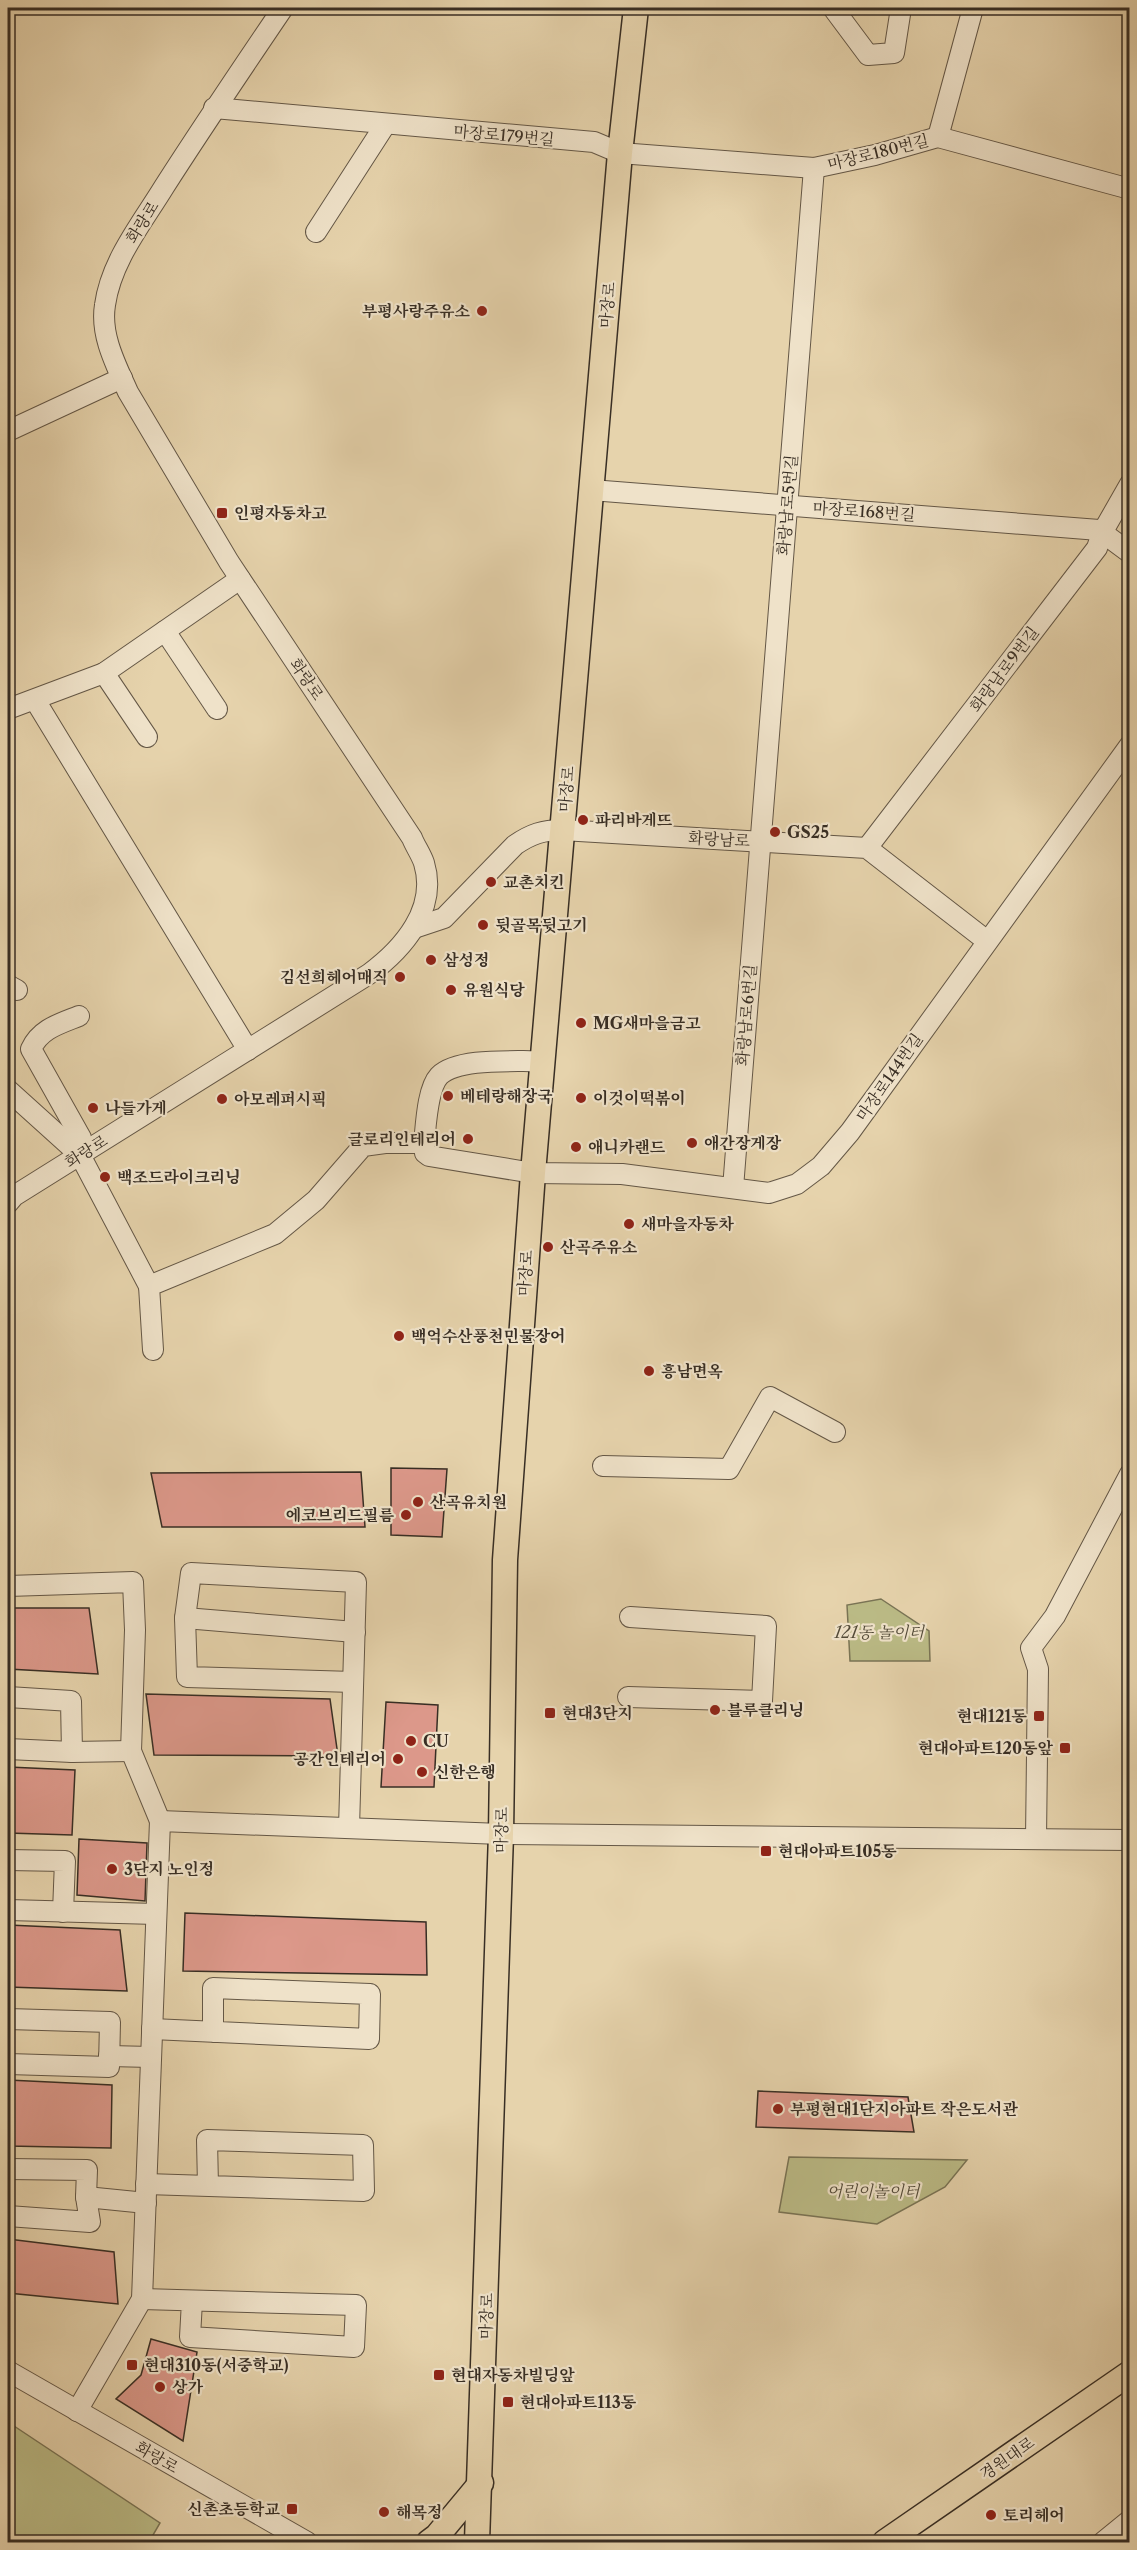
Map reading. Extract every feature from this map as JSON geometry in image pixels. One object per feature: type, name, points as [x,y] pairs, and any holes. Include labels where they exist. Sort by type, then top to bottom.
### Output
[{"type":"main road","name":"마장로","points":[[477,2542],[481,2483],[501,1834],[505,1560],[542,1061],[620,153],[636,8]]},
{"type":"main road","name":"경원대로","points":[[885,2542],[1130,2373]]},
{"type":"main road","points":[[429,2542],[437,2536],[481,2483]]},
{"type":"street","name":"화랑로","points":[[8,1203],[14,1196],[390,959],[414,928],[427,890],[424,864],[411,838],[240,579],[122,378],[104,330],[104,305],[111,281],[128,244],[214,108],[283,8]]},
{"type":"street","points":[[833,8],[868,55],[894,53],[902,8]]},
{"type":"street","points":[[938,136],[973,8]]},
{"type":"street","name":"마장로179번길","points":[[214,108],[594,142],[620,153]]},
{"type":"street","points":[[316,232],[385,125]]},
{"type":"street","name":"마장로180번길","points":[[620,153],[814,168],[875,155],[938,136],[1130,189]]},
{"type":"street","name":"화랑남로5번길","points":[[760,842],[814,168]]},
{"type":"street","points":[[8,431],[122,378]]},
{"type":"street","name":"화랑남로9번길","points":[[867,848],[1097,548],[1102,532],[1130,484]]},
{"type":"street","name":"마장로168번길","points":[[591,490],[1099,530],[1130,553]]},
{"type":"street","points":[[8,709],[104,673],[240,579]]},
{"type":"street","points":[[165,631],[217,709]]},
{"type":"street","points":[[104,673],[147,737]]},
{"type":"street","points":[[35,700],[248,1050]]},
{"type":"street","name":"마장로144번길","points":[[424,1143],[425,1153],[429,1156],[533,1173],[622,1174],[768,1193],[797,1184],[821,1166],[850,1132],[1130,746]]},
{"type":"street","name":"화랑남로","points":[[414,928],[444,918],[515,845],[528,836],[545,830],[867,848]]},
{"type":"street","name":"화랑남로6번길","points":[[733,1188],[760,842]]},
{"type":"street","points":[[867,848],[987,941]]},
{"type":"street","points":[[79,1016],[47,1029],[36,1038],[31,1049],[81,1138],[80,1155]]},
{"type":"street","points":[[149,1286],[275,1234],[316,1200],[363,1146],[385,1143],[424,1143],[429,1105],[439,1077],[454,1067],[480,1062],[542,1061]]},
{"type":"street","points":[[8,1090],[80,1155],[149,1286],[153,1350]]},
{"type":"street","points":[[603,1466],[729,1469],[770,1396],[835,1431]]},
{"type":"street","points":[[1036,1839],[1038,1669],[1031,1648],[1055,1616],[1130,1474]]},
{"type":"street","points":[[349,1828],[356,1582],[191,1573],[185,1618],[187,1677],[353,1682]]},
{"type":"street","points":[[8,1586],[134,1582],[135,1630],[131,1751],[160,1821],[142,2299],[77,2411]]},
{"type":"street","points":[[628,1697],[762,1701],[766,1626],[630,1617]]},
{"type":"street","points":[[185,1618],[355,1632]]},
{"type":"street","points":[[8,1697],[71,1701],[72,1752]]},
{"type":"street","points":[[8,1749],[72,1752],[131,1751]]},
{"type":"street","points":[[160,1821],[501,1834],[1130,1840]]},
{"type":"street","points":[[8,1860],[65,1861],[63,1912]]},
{"type":"street","points":[[8,1910],[156,1914]]},
{"type":"street","points":[[152,2029],[213,2032],[369,2039],[370,1994],[213,1988],[213,2032]]},
{"type":"street","points":[[8,2019],[110,2022],[109,2067],[8,2064]]},
{"type":"street","points":[[109,2056],[151,2058]]},
{"type":"street","points":[[86,2197],[208,2186],[364,2191],[363,2145],[207,2140],[208,2186]]},
{"type":"street","points":[[8,2169],[87,2170],[86,2197],[90,2222],[8,2216]]},
{"type":"street","points":[[142,2299],[356,2304],[354,2347],[190,2337],[192,2301]]},
{"type":"street","name":"화랑로","points":[[8,2371],[307,2542]]},
{"type":"street","points":[[1103,2542],[1130,2520]]},
{"type":"green space","name":"121동 놀이터","points":[[881,1599],[929,1631],[930,1661],[850,1661],[847,1605]]},
{"type":"green space","name":"어린이놀이터","points":[[789,2157],[967,2160],[945,2187],[877,2224],[779,2212]]},
{"type":"green space","points":[[8,2422],[160,2523],[149,2542],[8,2542]]},
{"type":"building","name":"산곡유치원","points":[[391,1468],[447,1469],[442,1537],[391,1535]]},
{"type":"building","points":[[361,1472],[365,1527],[162,1527],[151,1473]]},
{"type":"building","points":[[8,1608],[89,1608],[98,1674],[8,1669]]},
{"type":"building","points":[[146,1694],[330,1699],[338,1756],[154,1755]]},
{"type":"building","points":[[386,1702],[438,1705],[434,1787],[381,1787]]},
{"type":"building","points":[[8,1767],[75,1770],[72,1835],[8,1833]]},
{"type":"building","name":"3단지 노인정","points":[[79,1839],[147,1843],[145,1901],[77,1895]]},
{"type":"building","points":[[185,1913],[426,1922],[427,1975],[183,1971]]},
{"type":"building","points":[[8,1925],[120,1930],[127,1991],[8,1987]]},
{"type":"building","points":[[8,2080],[112,2085],[111,2148],[8,2146]]},
{"type":"building","points":[[758,2091],[908,2097],[914,2132],[756,2127]]},
{"type":"building","points":[[8,2239],[114,2252],[118,2304],[8,2293]]},
{"type":"building","name":"상가","points":[[151,2339],[197,2352],[183,2441],[116,2399],[141,2375]]},
{"type":"place","name":"부평사랑주유소","points":[[482,311]]},
{"type":"place","name":"인평자동차고","points":[[222,513]]},
{"type":"place","name":"파리바게뜨","points":[[583,820]]},
{"type":"place","name":"GS25","points":[[775,832]]},
{"type":"place","name":"교촌치킨","points":[[491,882]]},
{"type":"place","name":"뒷골목뒷고기","points":[[483,925]]},
{"type":"place","name":"삼성정","points":[[431,960]]},
{"type":"place","name":"김선희헤어매직","points":[[400,977]]},
{"type":"place","name":"유원식당","points":[[451,990]]},
{"type":"place","name":"MG새마을금고","points":[[581,1023]]},
{"type":"place","name":"베테랑해장국","points":[[448,1096]]},
{"type":"place","name":"이것이떡볶이","points":[[581,1098]]},
{"type":"place","name":"아모레퍼시픽","points":[[222,1099]]},
{"type":"place","name":"나들가게","points":[[93,1108]]},
{"type":"place","name":"글로리인테리어","points":[[468,1139]]},
{"type":"place","name":"애간장게장","points":[[692,1143]]},
{"type":"place","name":"애니카랜드","points":[[576,1147]]},
{"type":"place","name":"백조드라이크리닝","points":[[105,1177]]},
{"type":"place","name":"새마을자동차","points":[[629,1224]]},
{"type":"place","name":"산곡주유소","points":[[548,1247]]},
{"type":"place","name":"백억수산풍천민물장어","points":[[399,1336]]},
{"type":"place","name":"흥남면옥","points":[[649,1371]]},
{"type":"place","name":"산곡유치원","points":[[418,1502]]},
{"type":"place","name":"에코브리드필름","points":[[406,1515]]},
{"type":"place","name":"블루클리닝","points":[[715,1710]]},
{"type":"place","name":"현대3단지","points":[[550,1713]]},
{"type":"place","name":"현대121동","points":[[1039,1716]]},
{"type":"place","name":"CU","points":[[411,1741]]},
{"type":"place","name":"현대아파트120동앞","points":[[1065,1748]]},
{"type":"place","name":"공간인테리어","points":[[398,1759]]},
{"type":"place","name":"신한은행","points":[[422,1772]]},
{"type":"place","name":"현대아파트105동","points":[[766,1851]]},
{"type":"place","name":"3단지 노인정","points":[[112,1869]]},
{"type":"place","name":"부평현대1단지아파트 작은도서관","points":[[778,2109]]},
{"type":"place","name":"현대310동(서중학교)","points":[[132,2365]]},
{"type":"place","name":"현대자동차빌딩앞","points":[[439,2375]]},
{"type":"place","name":"상가","points":[[160,2387]]},
{"type":"place","name":"현대아파트113동","points":[[508,2402]]},
{"type":"place","name":"신촌초등학교","points":[[292,2509]]},
{"type":"place","name":"해목정","points":[[384,2512]]},
{"type":"place","name":"토리헤어","points":[[991,2515]]}]
